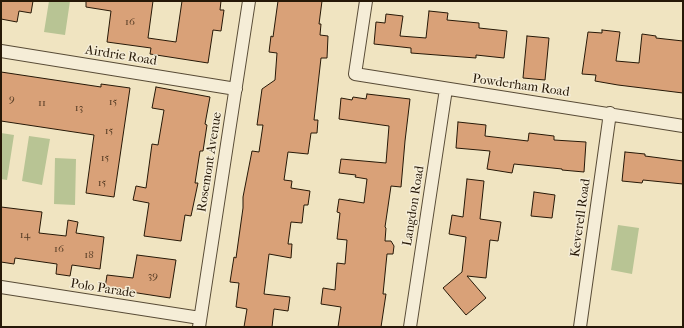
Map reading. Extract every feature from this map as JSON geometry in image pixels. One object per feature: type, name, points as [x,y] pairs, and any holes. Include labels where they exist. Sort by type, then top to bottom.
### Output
[{"type":"street","name":"Rosemont Avenue","points":[[199,323],[249,1]]},
{"type":"street","name":"Powderham Road","points":[[366,1],[355,74],[683,126]]},
{"type":"street","name":"Airdrie Road","points":[[1,51],[236,89]]},
{"type":"street","name":"Langdon Road","points":[[410,327],[446,89]]},
{"type":"street","name":"Keverell Road","points":[[580,327],[610,114]]},
{"type":"street","name":"Polo Parade","points":[[1,287],[199,323]]},
{"type":"green space","points":[[49,1],[70,1],[65,35],[44,32]]},
{"type":"green space","points":[[1,133],[14,135],[7,180],[1,179]]},
{"type":"green space","points":[[29,136],[50,139],[42,185],[22,181]]},
{"type":"green space","points":[[55,158],[76,159],[75,205],[54,204]]},
{"type":"green space","points":[[618,225],[639,228],[632,274],[611,270]]},
{"type":"building","points":[[1,1],[33,1],[31,13],[19,11],[17,22],[1,19]]},
{"type":"building","points":[[86,1],[153,1],[148,38],[176,42],[182,1],[221,1],[220,10],[224,10],[221,31],[213,30],[208,63],[150,54],[151,48],[107,42],[111,11],[86,7]]},
{"type":"building","points":[[278,1],[322,1],[319,24],[321,24],[320,35],[328,36],[327,58],[321,58],[314,120],[318,120],[317,133],[311,133],[308,154],[288,152],[284,180],[292,181],[291,188],[310,191],[308,205],[304,205],[302,223],[291,222],[288,244],[292,244],[291,258],[269,254],[264,294],[290,297],[288,311],[274,309],[272,327],[244,327],[247,309],[236,307],[239,283],[230,282],[234,257],[236,258],[243,208],[243,197],[252,151],[259,152],[263,125],[257,125],[262,89],[275,80],[277,53],[269,52],[271,36],[273,37]]},
{"type":"building","points":[[429,11],[448,13],[447,20],[479,23],[479,28],[507,31],[504,58],[476,55],[476,58],[411,53],[411,48],[374,44],[376,22],[385,23],[386,14],[403,16],[400,36],[426,38]]},
{"type":"building","points":[[602,30],[620,32],[616,61],[639,63],[642,34],[656,36],[656,38],[683,41],[683,93],[595,81],[596,75],[582,74],[588,32],[602,33]]},
{"type":"building","points":[[527,36],[549,38],[545,80],[523,78]]},
{"type":"building","points":[[1,72],[101,87],[101,84],[130,88],[114,197],[86,193],[94,135],[1,121]]},
{"type":"building","points":[[156,87],[210,97],[205,124],[207,125],[203,151],[200,151],[195,183],[198,183],[191,216],[185,215],[181,241],[144,236],[149,203],[133,200],[136,186],[146,188],[152,144],[158,145],[164,110],[152,108]]},
{"type":"building","points":[[367,94],[410,99],[401,187],[391,186],[385,227],[385,241],[391,241],[394,246],[393,254],[387,254],[383,294],[386,294],[381,327],[338,327],[341,307],[321,304],[323,288],[335,290],[337,263],[345,264],[347,240],[337,239],[340,213],[337,212],[339,199],[364,203],[367,179],[355,177],[356,175],[339,173],[341,159],[386,163],[389,126],[339,119],[341,98],[352,100],[353,97],[366,99]]},
{"type":"building","points":[[458,122],[486,125],[485,136],[528,141],[529,133],[554,136],[554,140],[586,142],[584,172],[514,164],[512,173],[487,169],[490,151],[456,148]]},
{"type":"building","points":[[625,152],[683,161],[683,184],[643,180],[642,183],[622,181]]},
{"type":"building","points":[[467,179],[484,181],[480,219],[501,222],[498,241],[490,240],[486,278],[467,276],[486,298],[466,315],[443,288],[462,272],[466,237],[449,234],[452,215],[463,217]]},
{"type":"building","points":[[534,192],[555,195],[552,218],[531,216]]},
{"type":"building","points":[[1,207],[42,212],[39,233],[66,236],[68,220],[78,222],[76,233],[104,237],[100,269],[72,265],[70,276],[56,274],[57,264],[15,258],[14,264],[1,262]]},
{"type":"building","points":[[137,255],[176,260],[170,298],[105,288],[107,275],[133,278]]}]
